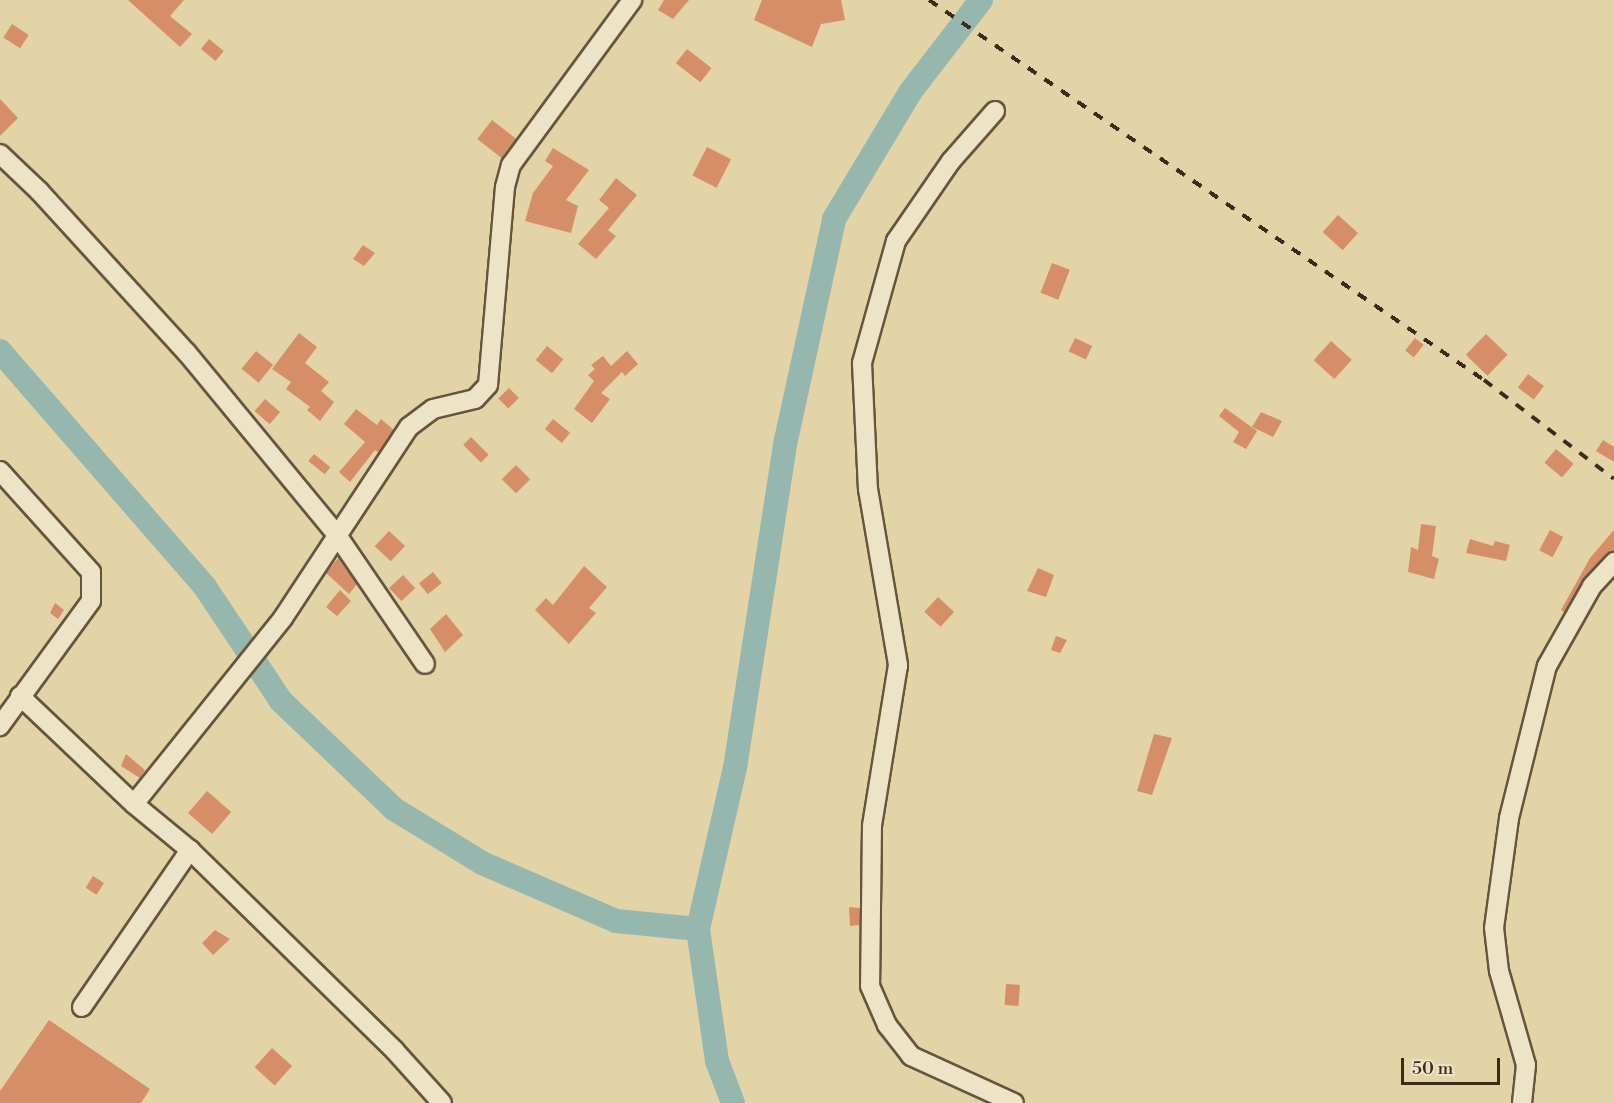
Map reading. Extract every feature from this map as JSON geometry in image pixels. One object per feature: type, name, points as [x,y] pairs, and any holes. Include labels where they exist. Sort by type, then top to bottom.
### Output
[{"type":"street","points":[[134,804],[283,618],[420,415],[475,399],[488,385],[505,187],[512,165],[632,0]]},
{"type":"street","points":[[995,111],[951,161],[896,241],[862,363],[868,489],[898,665],[872,826],[870,986],[887,1025],[911,1056],[1014,1103]]},
{"type":"street","points":[[0,154],[39,191],[187,353],[337,535],[425,664]]},
{"type":"street","points":[[0,471],[91,572],[92,601],[0,726]]},
{"type":"street","points":[[1522,1103],[1526,1065],[1499,971],[1494,928],[1509,818],[1547,666],[1592,586],[1614,562]]},
{"type":"street","points":[[20,696],[134,804],[190,850],[394,1051],[442,1103]]},
{"type":"street","points":[[82,1007],[190,850]]},
{"type":"building","points":[[128,0],[184,0],[170,16],[192,34],[180,47]]},
{"type":"building","points":[[664,0],[689,0],[673,19],[658,10]]},
{"type":"building","points":[[762,0],[841,0],[845,20],[821,24],[812,47],[754,20]]},
{"type":"building","points":[[12,24],[29,35],[20,48],[3,37]]},
{"type":"building","points":[[209,39],[224,51],[216,61],[201,49]]},
{"type":"building","points":[[687,49],[711,68],[700,82],[676,63]]},
{"type":"building","points":[[0,99],[18,118],[0,136]]},
{"type":"building","points":[[492,120],[516,139],[502,158],[477,139]]},
{"type":"building","points":[[707,147],[731,159],[717,188],[692,176]]},
{"type":"building","points":[[553,148],[589,170],[566,200],[578,206],[571,233],[525,221],[533,193],[553,166],[545,161]]},
{"type":"building","points":[[616,178],[637,195],[608,230],[616,236],[596,259],[578,244],[609,208],[599,200]]},
{"type":"building","points":[[1338,215],[1358,233],[1343,250],[1323,232]]},
{"type":"building","points":[[363,245],[375,253],[364,266],[353,259]]},
{"type":"building","points":[[1052,263],[1070,270],[1058,300],[1041,293]]},
{"type":"building","points":[[299,333],[317,347],[305,363],[329,382],[321,391],[334,402],[320,421],[307,410],[310,407],[286,389],[291,382],[272,369]]},
{"type":"building","points":[[1486,334],[1508,355],[1487,376],[1466,355]]},
{"type":"building","points":[[1075,338],[1092,346],[1086,360],[1069,352]]},
{"type":"building","points":[[1415,338],[1424,345],[1414,357],[1405,351]]},
{"type":"building","points":[[1331,341],[1352,360],[1334,379],[1314,360]]},
{"type":"building","points":[[547,346],[563,359],[552,373],[536,360]]},
{"type":"building","points":[[256,351],[273,365],[259,383],[242,369]]},
{"type":"building","points":[[627,351],[638,364],[625,376],[622,372],[601,393],[610,399],[592,423],[574,409],[594,381],[588,375],[595,369],[591,365],[603,356],[611,366]]},
{"type":"building","points":[[1528,374],[1544,386],[1534,400],[1518,388]]},
{"type":"building","points":[[509,388],[519,398],[508,409],[498,399]]},
{"type":"building","points":[[265,399],[280,412],[270,424],[255,411]]},
{"type":"building","points":[[1225,408],[1257,431],[1246,449],[1233,442],[1239,432],[1219,416]]},
{"type":"building","points":[[356,409],[377,425],[381,419],[394,430],[379,453],[375,450],[350,482],[339,472],[365,442],[344,424]]},
{"type":"building","points":[[1261,412],[1282,421],[1273,437],[1252,427]]},
{"type":"building","points":[[553,419],[570,433],[562,443],[545,429]]},
{"type":"building","points":[[471,437],[489,455],[481,462],[463,445]]},
{"type":"building","points":[[1603,440],[1614,447],[1614,462],[1596,451]]},
{"type":"building","points":[[1556,449],[1574,464],[1562,478],[1544,463]]},
{"type":"building","points":[[314,454],[330,467],[325,474],[308,461]]},
{"type":"building","points":[[516,465],[530,479],[516,493],[502,479]]},
{"type":"building","points":[[1421,524],[1436,526],[1432,556],[1439,559],[1434,579],[1408,572],[1411,547],[1418,550]]},
{"type":"building","points":[[1550,530],[1563,537],[1552,557],[1539,550]]},
{"type":"building","points":[[1614,530],[1614,551],[1606,554],[1584,578],[1564,612],[1561,610],[1590,558]]},
{"type":"building","points":[[389,531],[405,546],[391,561],[375,546]]},
{"type":"building","points":[[1470,539],[1493,546],[1495,541],[1510,545],[1506,561],[1466,553]]},
{"type":"building","points":[[339,557],[357,584],[349,594],[326,573]]},
{"type":"building","points":[[584,566],[607,587],[589,608],[596,613],[569,644],[535,610],[546,598],[553,605]]},
{"type":"building","points":[[1038,568],[1054,575],[1046,597],[1027,591]]},
{"type":"building","points":[[433,572],[442,583],[428,594],[419,583]]},
{"type":"building","points":[[403,575],[415,588],[401,601],[389,588]]},
{"type":"building","points":[[340,590],[351,601],[337,616],[326,607]]},
{"type":"building","points":[[938,597],[954,612],[940,627],[924,612]]},
{"type":"building","points":[[55,603],[64,610],[58,619],[50,613]]},
{"type":"building","points":[[446,614],[463,635],[445,652],[430,629]]},
{"type":"building","points":[[1056,636],[1067,640],[1060,653],[1051,650]]},
{"type":"building","points":[[1154,734],[1172,738],[1152,795],[1137,791]]},
{"type":"building","points":[[126,754],[145,770],[140,778],[121,766]]},
{"type":"building","points":[[207,791],[231,812],[212,834],[188,813]]},
{"type":"building","points":[[93,876],[104,883],[97,895],[86,888]]},
{"type":"building","points":[[849,907],[860,908],[860,925],[850,926]]},
{"type":"building","points":[[215,930],[230,939],[213,955],[202,943]]},
{"type":"building","points":[[1006,984],[1020,985],[1019,1006],[1005,1005]]},
{"type":"building","points":[[49,1020],[150,1089],[141,1103],[0,1103],[0,1091]]},
{"type":"building","points":[[272,1048],[292,1066],[275,1085],[255,1067]]},
{"type":"waterway","points":[[733,1103],[717,1061],[698,929],[735,768],[786,440],[834,219],[911,91],[981,0]]},
{"type":"waterway","points":[[0,351],[205,587],[281,701],[394,809],[482,863],[616,921],[698,929]]},
{"type":"railway","points":[[929,0],[1484,380],[1614,479]]}]
